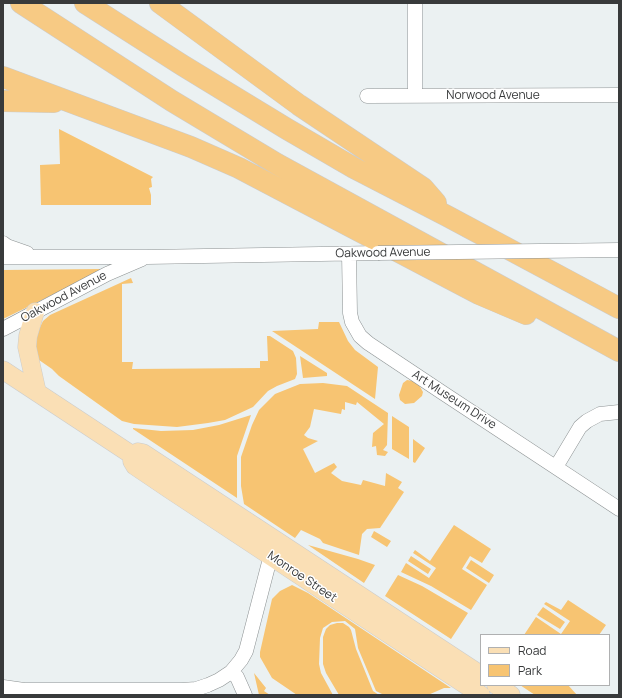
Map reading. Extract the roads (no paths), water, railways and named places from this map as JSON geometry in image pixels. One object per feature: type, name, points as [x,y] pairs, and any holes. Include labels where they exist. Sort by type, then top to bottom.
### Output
[{"type":"highway","points":[[21,3],[172,101],[277,164],[619,351]]},
{"type":"highway","points":[[85,3],[182,65],[354,168],[448,216],[619,308]]},
{"type":"highway","points":[[160,3],[299,105],[423,188],[448,216]]},
{"type":"highway","points":[[3,77],[191,147],[239,168],[479,294],[619,354]]},
{"type":"highway","points":[[3,101],[69,102]]},
{"type":"main road","points":[[35,312],[28,336],[27,347],[37,392]]},
{"type":"main road","name":"Monroe Street","points":[[3,370],[132,455]]},
{"type":"main road","name":"Monroe Street","points":[[132,455],[138,452],[143,452],[480,674]]},
{"type":"main road","name":"Monroe Street","points":[[132,455],[132,461],[135,466],[481,695]]},
{"type":"main road","points":[[498,686],[511,695]]},
{"type":"street","points":[[414,96],[415,3]]},
{"type":"street","name":"Norwood Avenue","points":[[367,96],[619,95]]},
{"type":"street","name":"Oakwood Avenue","points":[[3,243],[7,246],[39,257]]},
{"type":"street","name":"Oakwood Avenue","points":[[3,257],[147,257],[619,250]]},
{"type":"street","name":"Art Museum Drive","points":[[349,254],[350,313],[352,322],[360,336],[368,344],[619,509]]},
{"type":"street","name":"Oakwood Avenue","points":[[3,329],[107,274],[147,257]]},
{"type":"street","points":[[556,468],[580,428],[587,421],[600,414],[619,412]]},
{"type":"street","points":[[3,687],[24,690],[182,690],[196,689],[225,677],[241,660],[248,646],[275,539]]},
{"type":"street","points":[[231,672],[237,677],[245,695]]}]
